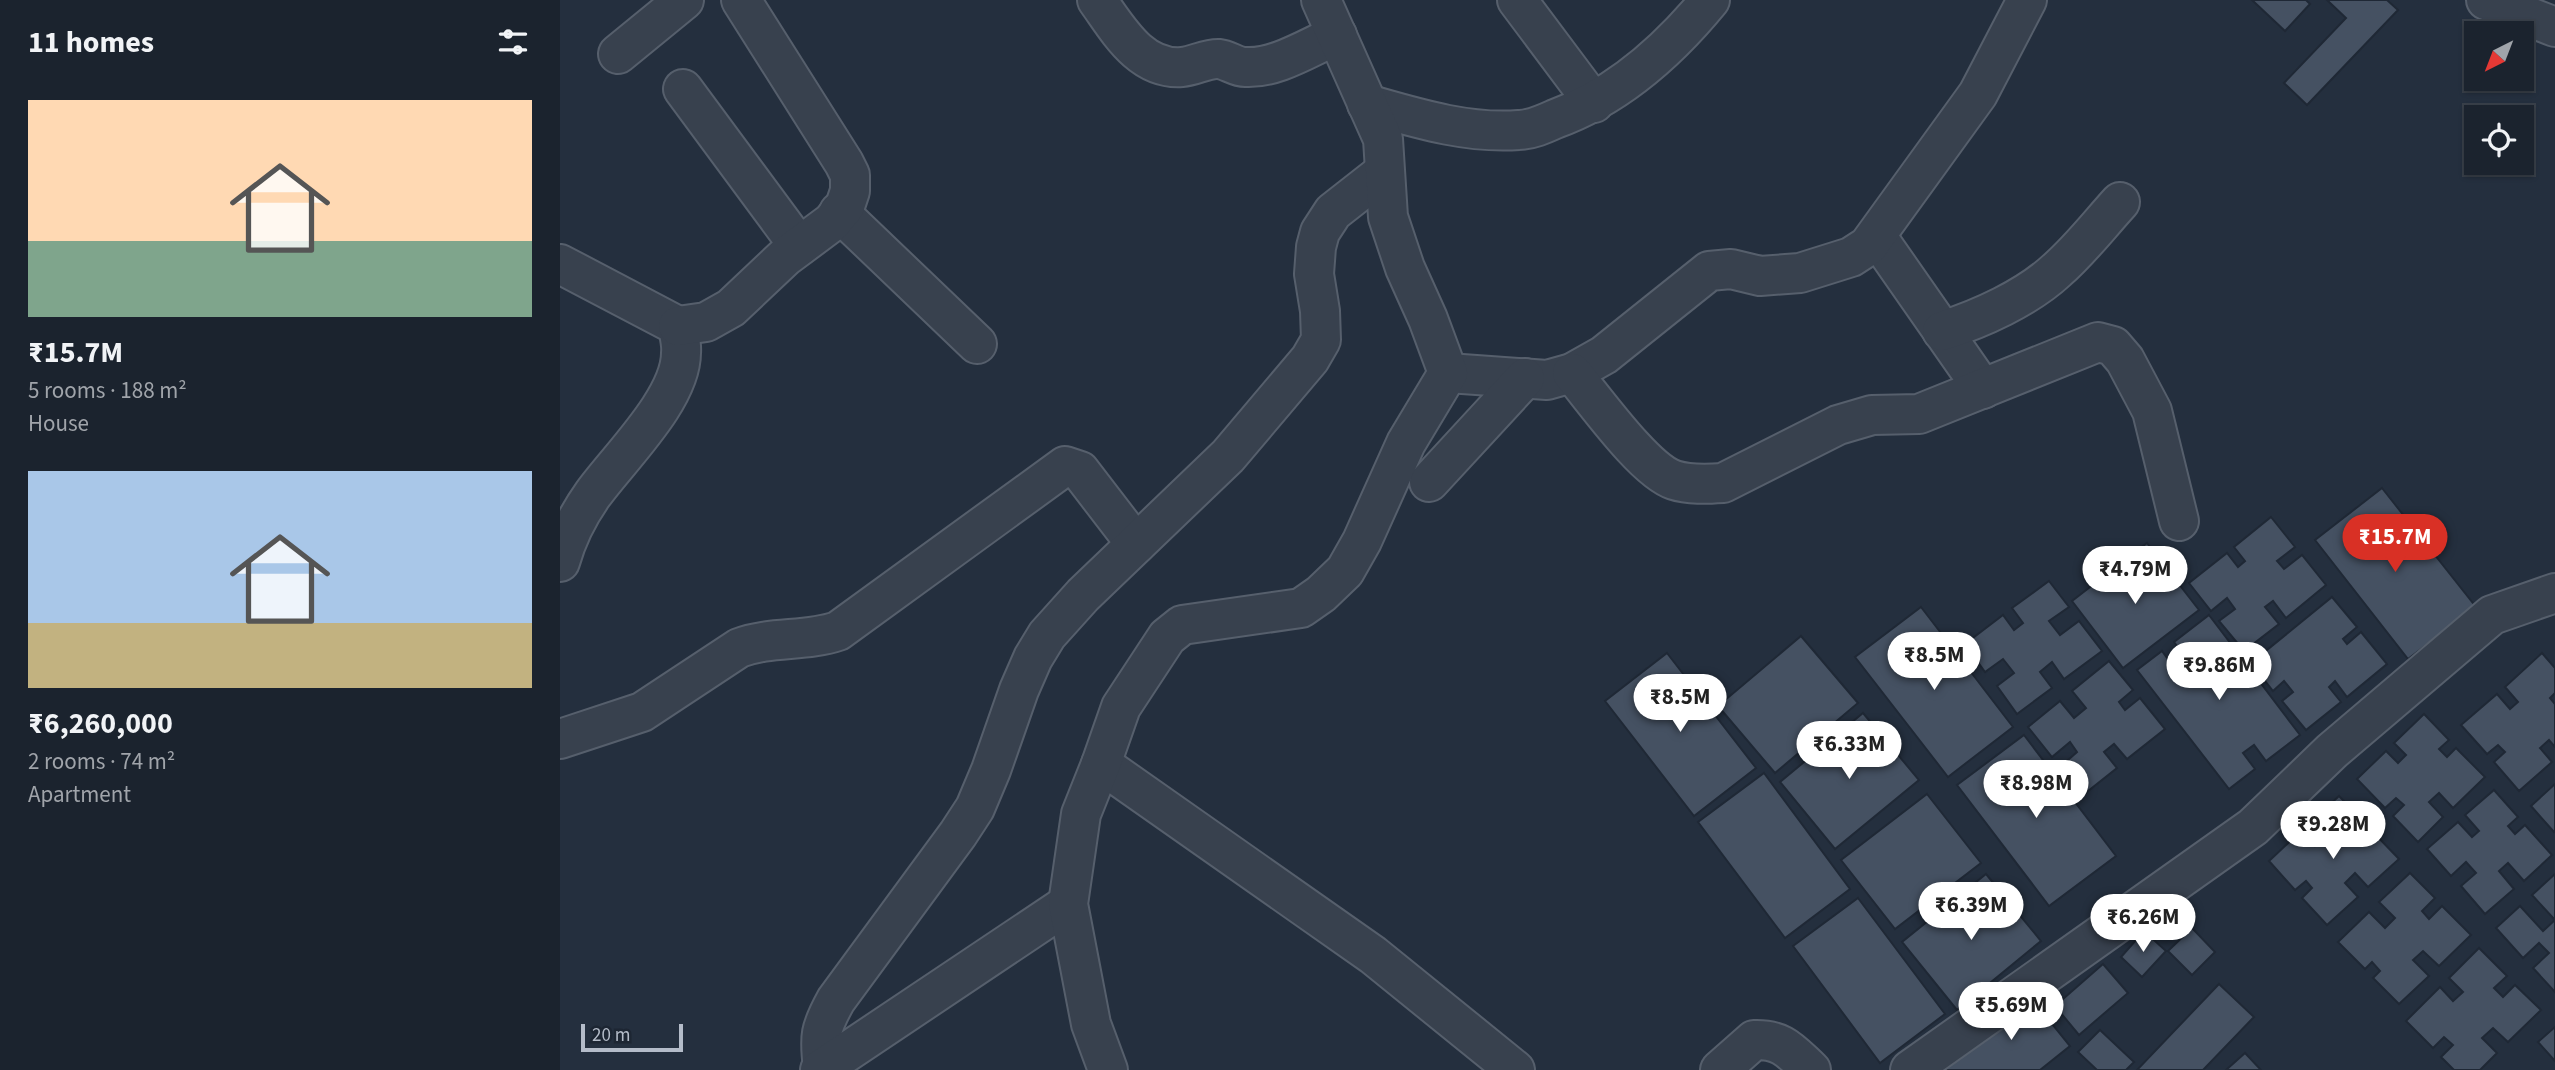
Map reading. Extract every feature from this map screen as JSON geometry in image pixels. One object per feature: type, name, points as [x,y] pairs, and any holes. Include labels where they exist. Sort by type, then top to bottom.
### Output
[{"type":"street","points":[[618,54],[684,0]]},
{"type":"street","points":[[560,264],[678,326],[706,322],[731,309],[799,246],[832,222],[845,206],[850,191],[850,175],[741,0]]},
{"type":"street","points":[[1097,0],[1126,42],[1142,55],[1160,63],[1180,67],[1219,59],[1244,67],[1263,65],[1336,35]]},
{"type":"street","points":[[1321,0],[1383,139],[1388,217],[1405,268],[1448,373]]},
{"type":"street","points":[[1517,0],[1594,103]]},
{"type":"street","points":[[1367,103],[1438,124],[1522,130],[1594,103],[1623,84],[1693,20],[1710,0]]},
{"type":"street","points":[[1448,373],[1547,380],[1572,373],[1604,355],[1709,271],[1731,270],[1760,276],[1801,273],[1851,257],[1877,237],[1978,94],[2027,0]]},
{"type":"street","points":[[2486,0],[2555,27]]},
{"type":"street","points":[[683,89],[799,246]]},
{"type":"street","points":[[821,1069],[820,1040],[823,1023],[836,1000],[975,808],[1033,658],[1047,635],[1083,594],[1228,456],[1310,359],[1321,340],[1314,274],[1320,232],[1333,212],[1384,172]]},
{"type":"street","points":[[1942,331],[1974,321],[2012,301],[2056,272],[2120,202]]},
{"type":"street","points":[[839,212],[977,344]]},
{"type":"street","points":[[1877,237],[1983,388]]},
{"type":"street","points":[[560,562],[574,524],[594,493],[651,422],[674,382],[682,355],[678,326]]},
{"type":"street","points":[[1572,373],[1649,464],[1673,480],[1703,484],[1723,483],[1838,425],[1857,418],[1919,414],[2098,342],[2113,346],[2125,360],[2152,411],[2179,521]]},
{"type":"street","points":[[1108,1070],[1091,1024],[1068,904],[1081,814],[1121,707],[1167,637],[1182,625],[1301,608],[1345,572],[1362,541],[1406,443],[1448,373]]},
{"type":"street","points":[[1429,482],[1525,378]]},
{"type":"street","points":[[560,739],[642,712],[739,648],[752,643],[822,637],[838,631],[1065,466],[1080,471],[1136,544]]},
{"type":"street","points":[[1910,1070],[2253,827],[2332,751],[2492,615],[2555,593]]},
{"type":"street","points":[[1101,764],[1373,954],[1515,1070]]},
{"type":"street","points":[[821,1069],[1068,904]]},
{"type":"street","points":[[1720,1070],[1754,1040],[1781,1043],[1811,1070]]},
{"type":"building","points":[[2252,0],[2306,0],[2310,4],[2285,31]]},
{"type":"building","points":[[2327,0],[2387,0],[2398,10],[2307,105],[2284,83],[2346,18]]},
{"type":"building","points":[[2382,488],[2476,607],[2408,659],[2315,540]]},
{"type":"building","points":[[2271,517],[2295,547],[2277,561],[2284,569],[2302,555],[2326,585],[2286,618],[2273,601],[2265,607],[2279,624],[2244,651],[2219,621],[2235,609],[2227,598],[2211,611],[2189,583],[2227,553],[2238,567],[2245,561],[2234,547]]},
{"type":"building","points":[[2147,543],[2199,610],[2123,668],[2072,601]]},
{"type":"building","points":[[2049,581],[2069,607],[2049,621],[2060,635],[2079,621],[2102,651],[2064,679],[2052,662],[2040,672],[2052,688],[2017,714],[1997,686],[2014,673],[2003,659],[1985,672],[1965,644],[2003,615],[2014,630],[2023,623],[2012,608]]},
{"type":"building","points":[[2332,597],[2357,627],[2343,639],[2347,644],[2361,632],[2387,664],[2347,697],[2335,681],[2329,687],[2341,702],[2306,730],[2282,701],[2293,692],[2284,681],[2273,691],[2251,663]]},
{"type":"building","points":[[1921,607],[2013,727],[1948,777],[1855,657]]},
{"type":"building","points":[[2209,615],[2300,735],[2266,761],[2254,745],[2243,753],[2255,769],[2229,789],[2137,670],[2162,651],[2175,669],[2187,659],[2174,642]]},
{"type":"building","points":[[1801,636],[1858,703],[1775,773],[1718,706]]},
{"type":"building","points":[[1667,653],[1756,768],[1694,816],[1605,701]]},
{"type":"building","points":[[2542,653],[2555,668],[2555,693],[2550,698],[2555,704],[2555,747],[2549,740],[2540,748],[2552,762],[2519,791],[2494,762],[2505,752],[2498,745],[2487,754],[2461,725],[2497,694],[2510,709],[2518,702],[2505,687]]},
{"type":"building","points":[[2109,661],[2133,690],[2119,702],[2125,710],[2140,698],[2165,729],[2127,759],[2114,744],[2104,752],[2117,768],[2083,795],[2060,767],[2077,752],[2070,742],[2052,757],[2028,727],[2060,701],[2074,718],[2086,708],[2072,691]]},
{"type":"building","points":[[1863,713],[1919,780],[1835,849],[1780,782]]},
{"type":"building","points":[[2424,714],[2449,740],[2439,749],[2447,757],[2456,748],[2485,777],[2453,808],[2439,793],[2429,802],[2443,817],[2418,842],[2393,816],[2404,805],[2396,798],[2385,808],[2357,779],[2386,751],[2398,763],[2406,755],[2394,743]]},
{"type":"building","points":[[2024,735],[2116,856],[2049,906],[1957,785]]},
{"type":"building","points":[[1764,773],[1850,889],[1785,938],[1698,822]]},
{"type":"building","points":[[2555,784],[2555,831],[2554,832],[2531,806]]},
{"type":"building","points":[[2494,790],[2518,817],[2508,826],[2515,834],[2525,825],[2552,855],[2524,881],[2508,863],[2499,871],[2514,889],[2485,914],[2461,886],[2476,873],[2466,862],[2451,876],[2427,849],[2458,822],[2472,837],[2479,831],[2465,815]]},
{"type":"building","points":[[1927,794],[1981,863],[1895,929],[1841,860]]},
{"type":"building","points":[[2339,796],[2365,823],[2353,835],[2361,843],[2373,832],[2399,859],[2368,887],[2355,873],[2345,883],[2358,897],[2327,925],[2302,898],[2312,888],[2306,881],[2295,890],[2269,861],[2301,831],[2315,846],[2324,838],[2310,823]]},
{"type":"building","points":[[2410,873],[2435,898],[2422,911],[2429,919],[2442,906],[2471,935],[2439,966],[2423,951],[2413,960],[2429,976],[2399,1004],[2373,978],[2380,971],[2372,962],[2365,969],[2338,942],[2369,912],[2385,928],[2395,918],[2379,902]]},
{"type":"building","points":[[1986,874],[2041,941],[1957,1010],[1902,942]]},
{"type":"building","points":[[2555,874],[2555,920],[2532,895]]},
{"type":"building","points":[[1858,898],[1945,1014],[1880,1063],[1793,946]]},
{"type":"building","points":[[2520,906],[2543,931],[2555,920],[2555,992],[2533,968],[2549,953],[2539,943],[2523,958],[2496,928]]},
{"type":"building","points":[[2192,928],[2215,952],[2192,975],[2168,951]]},
{"type":"building","points":[[2144,931],[2166,951],[2142,977],[2121,957]]},
{"type":"building","points":[[2479,948],[2507,976],[2494,988],[2503,997],[2515,985],[2541,1010],[2508,1042],[2493,1028],[2482,1038],[2497,1053],[2480,1070],[2454,1070],[2441,1057],[2453,1045],[2444,1037],[2433,1048],[2406,1021],[2440,987],[2453,1001],[2463,992],[2449,978]]},
{"type":"building","points":[[2103,964],[2128,993],[2079,1035],[2055,1006]]},
{"type":"building","points":[[2219,984],[2254,1017],[2203,1070],[2137,1070]]},
{"type":"building","points":[[2027,993],[2070,1046],[2040,1070],[1932,1070]]},
{"type":"building","points":[[2555,1027],[2555,1061],[2538,1042]]},
{"type":"building","points":[[2100,1030],[2134,1062],[2126,1070],[2097,1070],[2078,1052]]},
{"type":"building","points":[[2245,1053],[2261,1070],[2226,1070]]}]
